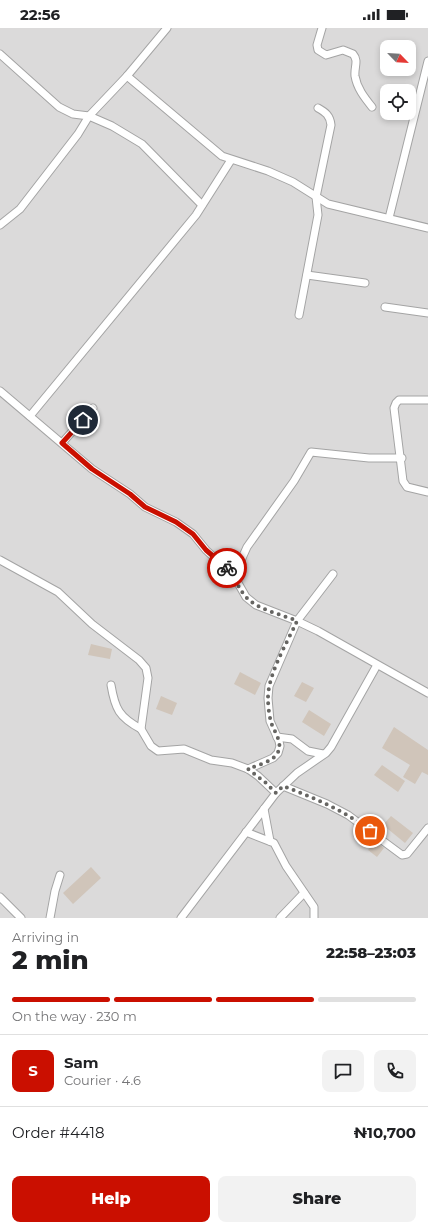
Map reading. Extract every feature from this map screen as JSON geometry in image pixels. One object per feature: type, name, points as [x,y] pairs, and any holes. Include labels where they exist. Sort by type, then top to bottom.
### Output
[{"type":"street","points":[[0,225],[20,209],[42,182],[89,116],[127,76],[168,28]]},
{"type":"street","points":[[322,28],[317,45],[318,50],[326,55],[343,50],[353,54],[357,61],[355,74],[357,83],[362,96],[372,107]]},
{"type":"street","points":[[0,54],[59,107],[73,114],[89,116],[112,126],[142,144],[202,205]]},
{"type":"street","points":[[389,218],[428,61]]},
{"type":"street","points":[[127,76],[222,156],[268,171],[293,182],[328,204],[428,228]]},
{"type":"street","points":[[299,315],[318,215],[316,197],[331,125],[327,113],[318,108]]},
{"type":"street","points":[[30,416],[202,205],[231,160]]},
{"type":"street","points":[[307,275],[365,283]]},
{"type":"street","points":[[385,307],[428,314]]},
{"type":"street","points":[[0,391],[92,469],[130,494],[145,507],[176,522],[193,534],[206,550],[234,576],[246,597],[256,605],[297,621],[428,693]]},
{"type":"street","points":[[428,400],[399,400],[394,408],[402,458],[403,482],[407,487],[428,492]]},
{"type":"street","points":[[62,443],[94,408]]},
{"type":"street","points":[[234,576],[247,547],[290,487],[311,452],[369,458],[402,458]]},
{"type":"street","points":[[0,560],[58,592],[92,624],[146,668],[148,678],[141,729],[147,741],[158,751],[184,749],[211,760],[232,763],[248,769],[276,793]]},
{"type":"street","points":[[248,769],[273,758],[278,753],[280,746],[270,721],[268,698],[269,686],[297,621],[333,574]]},
{"type":"street","points":[[181,918],[276,793],[297,773],[323,754],[334,741],[377,665]]},
{"type":"street","points":[[111,685],[117,711],[126,721],[141,729]]},
{"type":"street","points":[[277,737],[292,739],[308,751],[323,754]]},
{"type":"street","points":[[283,786],[327,804],[348,815],[402,855],[408,854],[428,828]]},
{"type":"street","points":[[264,809],[270,841]]},
{"type":"street","points":[[246,832],[270,841],[277,847],[286,866],[314,907],[314,918]]},
{"type":"street","points":[[50,918],[55,891],[60,875]]},
{"type":"street","points":[[280,918],[304,893]]},
{"type":"street","points":[[0,897],[21,918]]},
{"type":"shaded area","points":[[0,28],[428,28],[428,918],[0,918]]},
{"type":"building","points":[[91,644],[112,649],[110,659],[88,655]]},
{"type":"building","points":[[240,672],[261,683],[255,695],[234,684]]},
{"type":"building","points":[[302,682],[314,688],[306,702],[294,696]]},
{"type":"building","points":[[161,696],[177,703],[172,715],[156,709]]},
{"type":"building","points":[[309,710],[331,724],[324,736],[302,722]]},
{"type":"building","points":[[394,727],[428,750],[428,775],[422,772],[415,784],[403,777],[410,765],[382,748]]},
{"type":"building","points":[[382,765],[405,781],[398,792],[374,775]]},
{"type":"building","points":[[391,816],[413,833],[405,843],[383,825]]},
{"type":"building","points":[[375,841],[384,848],[377,857],[368,850]]},
{"type":"building","points":[[91,867],[101,878],[73,904],[63,893]]},
{"type":"way so far","points":[[227,568],[234,576],[246,597],[256,605],[297,621],[269,686],[268,698],[270,721],[279,741],[280,746],[278,753],[273,758],[248,769],[276,793],[283,786],[307,795],[348,815],[370,831]]},
{"type":"route","points":[[83,420],[62,443],[92,469],[130,494],[145,507],[176,522],[193,534],[206,550],[227,568]]}]
